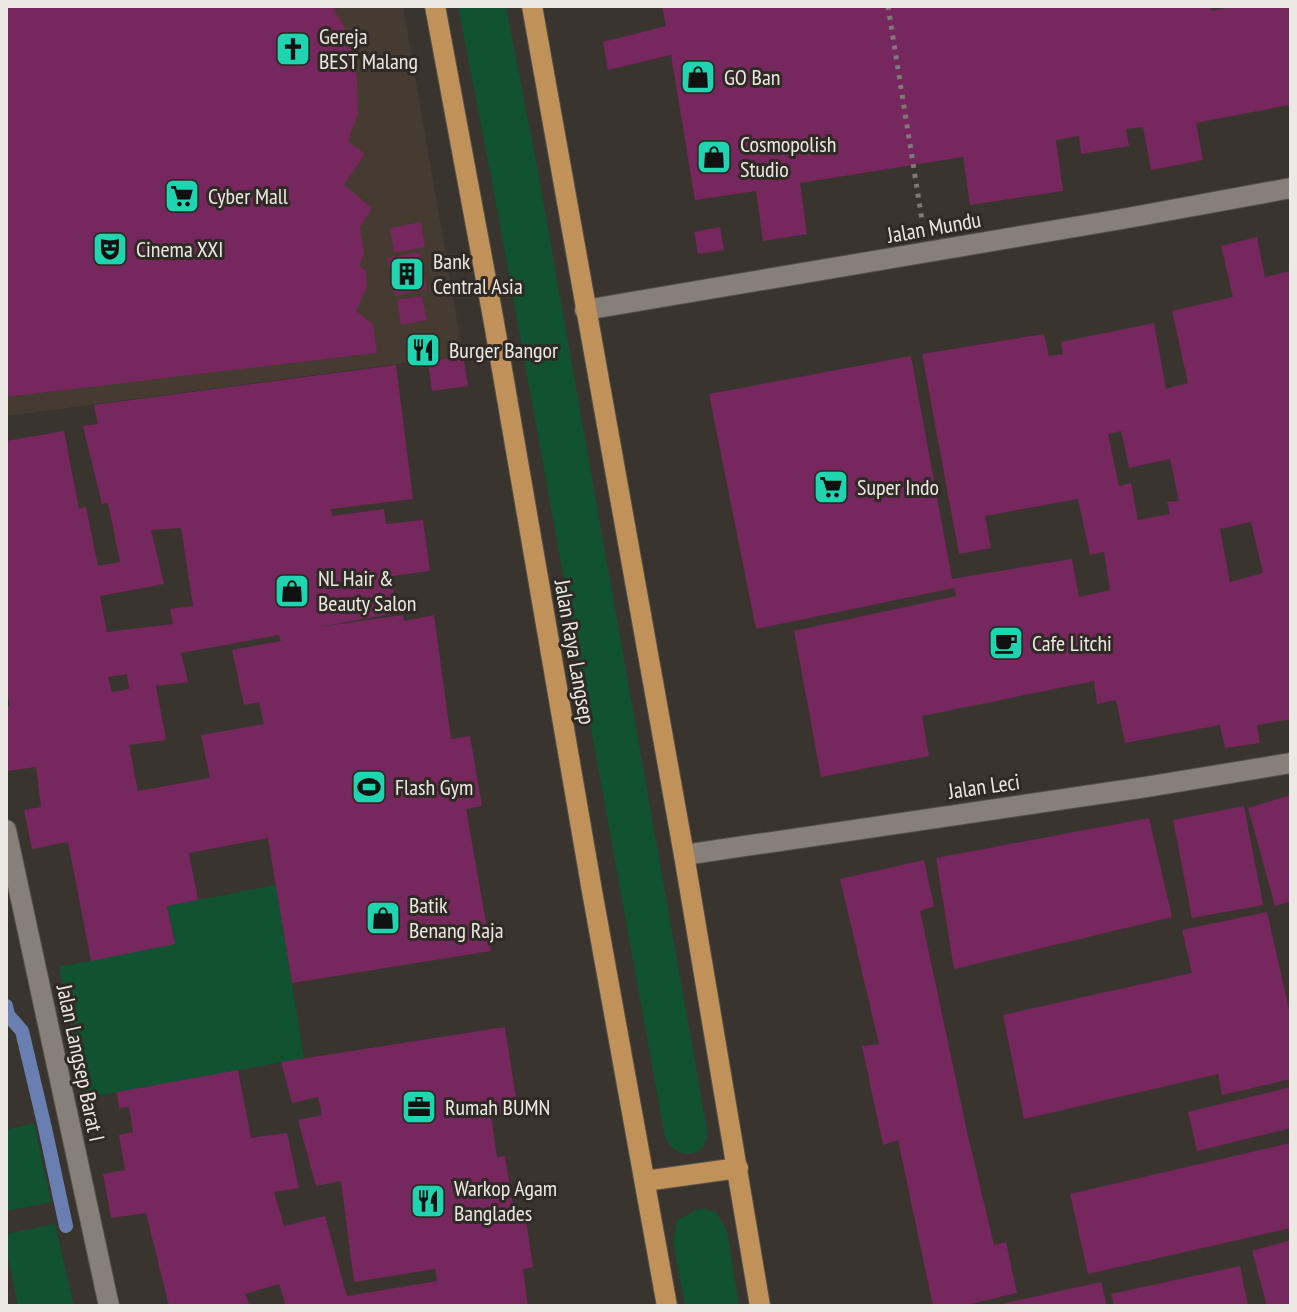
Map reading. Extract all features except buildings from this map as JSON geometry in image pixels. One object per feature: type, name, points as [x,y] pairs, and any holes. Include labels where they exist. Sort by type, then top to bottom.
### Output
[{"type":"main road","name":"Jalan Raya Langsep","points":[[435,6],[493,317],[667,1306]]},
{"type":"main road","points":[[532,6],[684,855],[760,1306]]},
{"type":"main road","points":[[645,1181],[738,1168]]},
{"type":"street","name":"Jalan Mundu","points":[[585,310],[1291,188]]},
{"type":"street","name":"Jalan Leci","points":[[684,855],[1291,763]]},
{"type":"street","name":"Jalan Langsep Barat I","points":[[6,830],[109,1306]]},
{"type":"path","points":[[888,6],[927,253]]},
{"type":"shaded area","name":"Cyber Mall","points":[[6,6],[403,6],[463,355],[6,416]]},
{"type":"green space","points":[[458,6],[506,6],[707,1130],[703,1146],[691,1153],[677,1151],[665,1137]]},
{"type":"green space","points":[[276,885],[304,1058],[86,1098],[59,967],[175,944],[167,906]]},
{"type":"green space","points":[[34,1123],[51,1202],[6,1211],[6,1130]]},
{"type":"green space","points":[[701,1208],[716,1212],[727,1231],[739,1306],[685,1306],[673,1242],[677,1220]]},
{"type":"green space","points":[[55,1224],[74,1306],[18,1306],[6,1234]]},
{"type":"waterway","points":[[6,1006],[8,1015],[22,1031],[66,1226]]},
{"type":"place","name":"Gereja BEST Malang","points":[[293,49]]},
{"type":"place","name":"GO Ban","points":[[698,77]]},
{"type":"place","name":"Cosmopolish Studio","points":[[714,157]]},
{"type":"place","name":"Cyber Mall","points":[[182,196]]},
{"type":"place","name":"Cinema XXI","points":[[110,249]]},
{"type":"place","name":"Bank Central Asia","points":[[407,274]]},
{"type":"place","name":"Burger Bangor","points":[[423,350]]},
{"type":"place","name":"Super Indo","points":[[831,487]]},
{"type":"place","name":"NL Hair & Beauty Salon","points":[[292,591]]},
{"type":"place","name":"Cafe Litchi","points":[[1006,643]]},
{"type":"place","name":"Flash Gym","points":[[369,787]]},
{"type":"place","name":"Batik Benang Raja","points":[[383,918]]},
{"type":"place","name":"Rumah BUMN","points":[[419,1107]]},
{"type":"place","name":"Warkop Agam Banglades","points":[[428,1201]]}]
